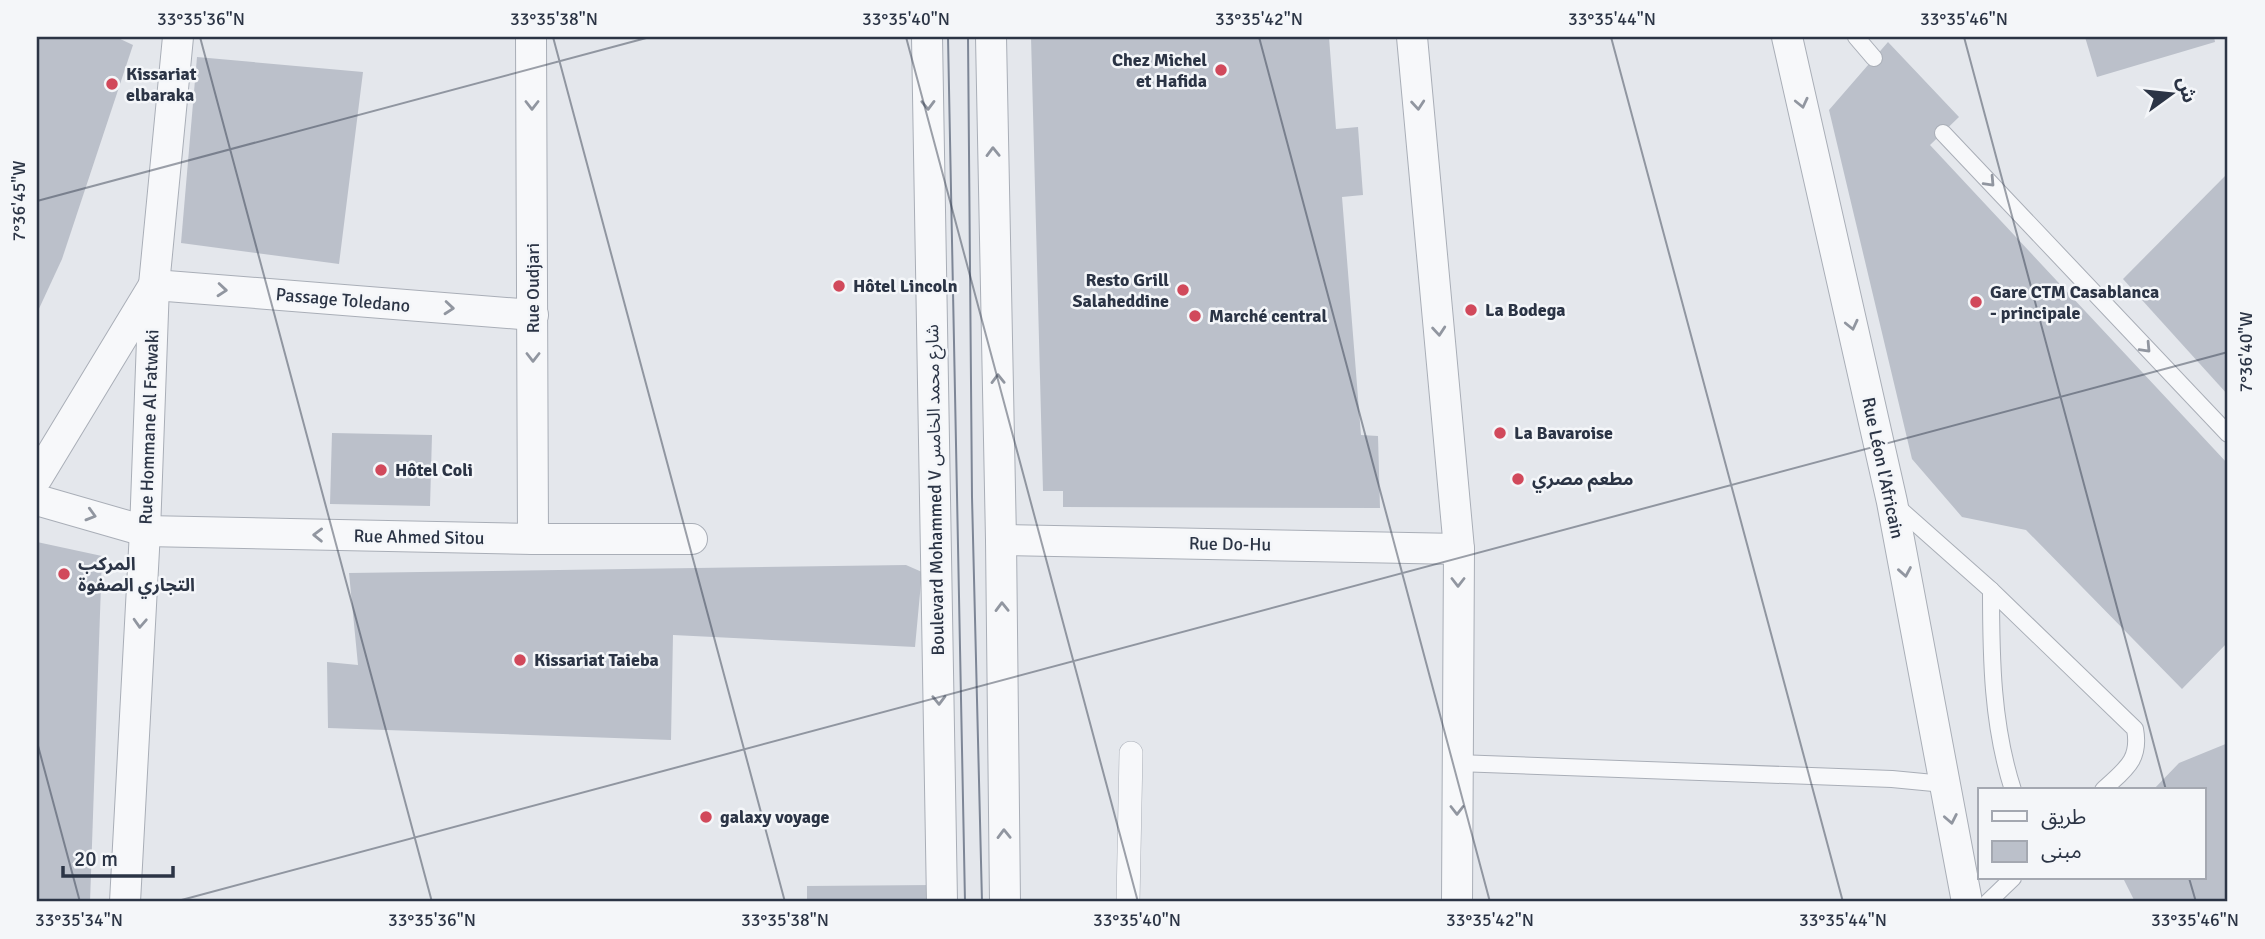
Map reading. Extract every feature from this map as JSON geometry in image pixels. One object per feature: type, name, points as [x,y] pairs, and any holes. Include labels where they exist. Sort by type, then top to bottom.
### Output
[{"type":"street","name":"Rue Hommane Al Fatwaki","points":[[125,902],[145,531],[154,285],[178,37]]},
{"type":"street","name":"Rue Oudjari","points":[[531,37],[533,539]]},
{"type":"street","name":"Boulevard Mohammed V شارع محمد الخامس","points":[[927,37],[942,902]]},
{"type":"street","points":[[991,37],[1005,902]]},
{"type":"street","points":[[1412,37],[1458,549],[1457,902]]},
{"type":"street","name":"Rue Léon l'Africain","points":[[1787,37],[1892,502],[1967,902]]},
{"type":"street","name":"Passage Toledano","points":[[154,285],[533,315]]},
{"type":"street","points":[[37,478],[154,285]]},
{"type":"street","name":"Rue Ahmed Sitou","points":[[37,499],[145,531],[533,539],[692,539]]},
{"type":"street","name":"Rue Do-Hu","points":[[1001,540],[1458,549]]},
{"type":"street","points":[[1128,902],[1131,753]]},
{"type":"lane","points":[[1856,37],[1874,58]]},
{"type":"lane","points":[[1943,133],[2228,434]]},
{"type":"lane","points":[[1892,502],[1991,590],[2135,729],[2137,744],[2133,762],[2105,788]]},
{"type":"lane","points":[[1991,590],[1992,678],[2004,761],[2012,788]]},
{"type":"lane","points":[[1457,763],[1892,779],[1944,784]]},
{"type":"lane","points":[[1988,902],[2011,880]]},
{"type":"building","points":[[37,37],[116,37],[133,45],[62,259],[37,313]]},
{"type":"building","name":"Marché central","points":[[1031,37],[1329,37],[1336,129],[1358,127],[1363,195],[1342,197],[1361,435],[1378,436],[1380,508],[1063,507],[1063,491],[1043,491]]},
{"type":"building","points":[[2085,37],[2214,37],[2215,42],[2097,77]]},
{"type":"building","name":"Gare CTM Casablanca - principale","points":[[1888,42],[1959,117],[1930,145],[2228,464],[2228,642],[2182,689],[2026,530],[1962,517],[1912,459],[1829,110]]},
{"type":"building","points":[[197,57],[363,72],[339,264],[181,243]]},
{"type":"building","name":"Gare CTM Casablanca - principale","points":[[2228,173],[2228,395],[2123,279]]},
{"type":"building","name":"Hôtel Coli","points":[[332,433],[432,435],[430,506],[330,504]]},
{"type":"building","points":[[37,542],[102,556],[90,902],[37,902]]},
{"type":"building","points":[[906,565],[922,572],[915,647],[673,635],[671,740],[328,728],[327,662],[358,665],[349,573]]},
{"type":"building","points":[[2228,743],[2228,902],[2135,902],[2124,880],[2206,880],[2206,788],[2155,788],[2179,763]]},
{"type":"building","points":[[933,885],[933,902],[807,902],[807,886]]},
{"type":"tram line","points":[[948,37],[965,902]]},
{"type":"tram line","points":[[968,37],[972,497],[982,902]]},
{"type":"place","name":"Chez Michel et Hafida","points":[[1221,70]]},
{"type":"place","name":"Kissariat elbaraka","points":[[112,84]]},
{"type":"place","name":"Hôtel Lincoln","points":[[839,286]]},
{"type":"place","name":"Resto Grill Salaheddine","points":[[1183,290]]},
{"type":"place","name":"Gare CTM Casablanca - principale","points":[[1976,302]]},
{"type":"place","name":"La Bodega","points":[[1471,310]]},
{"type":"place","name":"Marché central","points":[[1195,316]]},
{"type":"place","name":"La Bavaroise","points":[[1500,433]]},
{"type":"place","name":"Hôtel Coli","points":[[381,470]]},
{"type":"place","name":"مطعم مصري","points":[[1518,479]]},
{"type":"place","name":"المركب التجاري الصفوة","points":[[64,574]]},
{"type":"place","name":"Kissariat Taieba","points":[[520,660]]},
{"type":"place","name":"galaxy voyage","points":[[706,817]]}]
